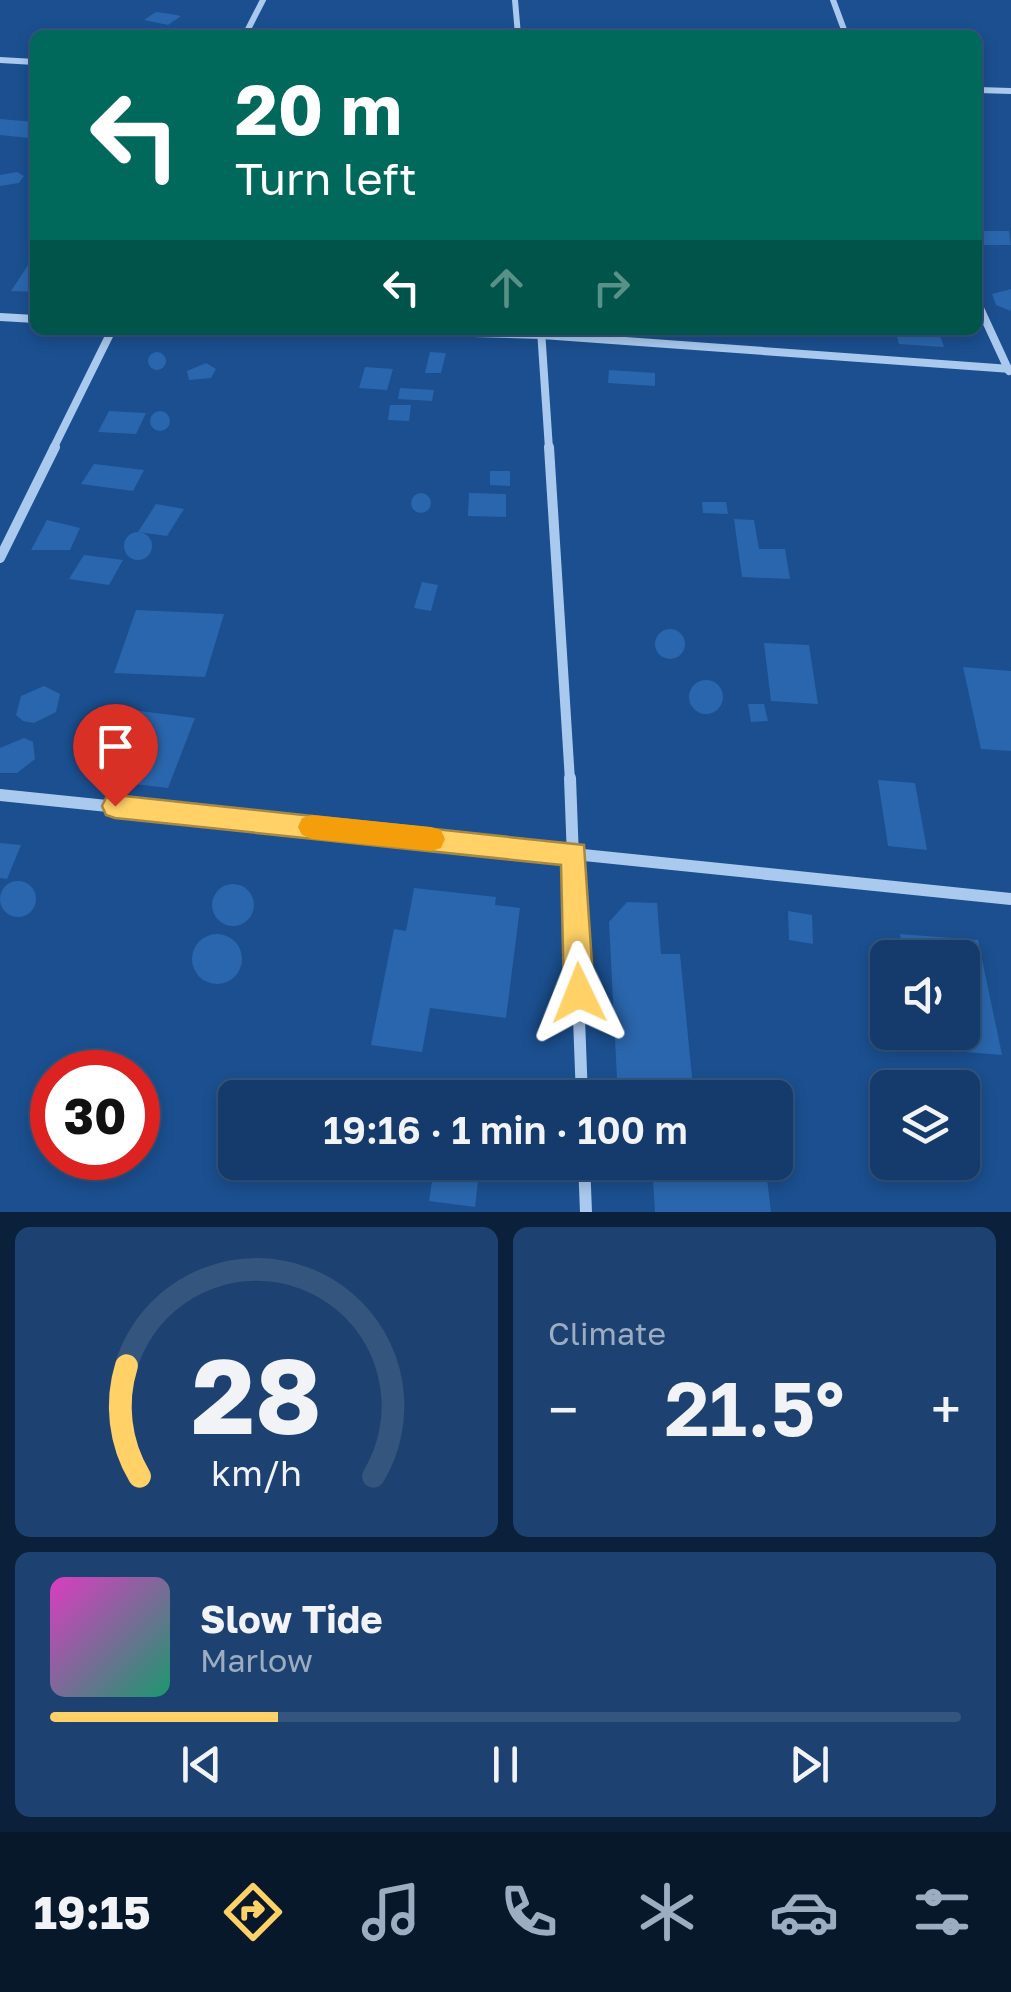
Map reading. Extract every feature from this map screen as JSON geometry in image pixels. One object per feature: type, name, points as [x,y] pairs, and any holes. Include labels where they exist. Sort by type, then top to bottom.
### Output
[{"type":"street","points":[[248,30],[263,0]]},
{"type":"street","points":[[516,0],[518,30]]},
{"type":"street","points":[[833,0],[844,30]]},
{"type":"street","points":[[0,60],[30,62]]},
{"type":"street","points":[[982,90],[1011,90]]},
{"type":"street","points":[[982,312],[1010,371]]},
{"type":"street","points":[[0,317],[30,319]]},
{"type":"street","points":[[0,558],[110,335]]},
{"type":"street","points":[[541,335],[575,854],[581,1080]]},
{"type":"street","points":[[577,335],[1010,371]]},
{"type":"street","points":[[0,794],[1011,898]]},
{"type":"street","points":[[585,1180],[586,1212]]},
{"type":"building","points":[[156,12],[181,16],[168,25],[144,20]]},
{"type":"building","points":[[0,119],[30,122],[29,138],[0,135]]},
{"type":"building","points":[[17,172],[24,176],[19,183],[0,186],[0,175]]},
{"type":"building","points":[[982,231],[1009,231],[1011,245],[982,245]]},
{"type":"building","points":[[30,262],[30,292],[11,291]]},
{"type":"building","points":[[1011,289],[1011,311],[996,305],[992,294]]},
{"type":"building","points":[[896,335],[940,335],[944,347],[899,344]]},
{"type":"building","points":[[157,352],[166,361],[157,370],[148,361]]},
{"type":"building","points":[[430,352],[446,353],[441,373],[425,373]]},
{"type":"building","points":[[206,363],[216,369],[211,378],[189,380],[187,371]]},
{"type":"building","points":[[365,367],[393,369],[387,390],[359,388]]},
{"type":"building","points":[[609,370],[655,373],[655,386],[608,383]]},
{"type":"building","points":[[400,388],[434,390],[432,401],[398,399]]},
{"type":"building","points":[[390,405],[411,405],[409,421],[388,420]]},
{"type":"building","points":[[109,411],[146,413],[136,434],[98,432]]},
{"type":"building","points":[[156,411],[164,411],[170,421],[164,431],[156,431],[150,425],[150,417]]},
{"type":"building","points":[[94,464],[144,470],[133,491],[81,484]]},
{"type":"building","points":[[490,471],[510,471],[510,486],[490,485]]},
{"type":"building","points":[[421,493],[431,503],[421,513],[411,503]]},
{"type":"building","points":[[469,493],[506,494],[506,517],[468,516]]},
{"type":"building","points":[[702,502],[726,502],[728,514],[703,513]]},
{"type":"building","points":[[156,504],[184,509],[167,536],[138,532]]},
{"type":"building","points":[[734,519],[754,520],[759,549],[785,549],[790,579],[742,577]]},
{"type":"building","points":[[47,520],[80,528],[70,550],[31,550]]},
{"type":"building","points":[[138,532],[148,536],[152,546],[148,556],[138,560],[128,556],[124,546],[128,536]]},
{"type":"building","points":[[84,555],[123,560],[109,585],[69,579]]},
{"type":"building","points":[[422,582],[438,585],[431,611],[414,608]]},
{"type":"building","points":[[136,610],[224,614],[205,677],[114,673]]},
{"type":"building","points":[[670,629],[684,638],[685,644],[676,658],[670,659],[656,650],[655,644],[664,630]]},
{"type":"building","points":[[764,643],[809,645],[818,704],[771,701]]},
{"type":"building","points":[[963,667],[1011,671],[1011,751],[981,749]]},
{"type":"building","points":[[706,680],[718,685],[723,697],[718,709],[706,714],[694,709],[689,697],[694,685]]},
{"type":"building","points":[[44,686],[60,694],[56,712],[34,723],[23,721],[16,715],[21,696]]},
{"type":"building","points":[[748,704],[764,704],[768,721],[751,722]]},
{"type":"building","points":[[132,710],[195,718],[168,788],[101,780]]},
{"type":"building","points":[[24,738],[33,742],[35,759],[17,773],[0,773],[0,748]]},
{"type":"building","points":[[878,780],[915,783],[927,850],[888,846]]},
{"type":"building","points":[[0,843],[21,845],[7,879],[0,878]]},
{"type":"building","points":[[18,881],[31,886],[36,899],[31,912],[18,917],[5,912],[0,899],[5,886]]},
{"type":"building","points":[[233,884],[248,890],[254,905],[248,920],[233,926],[218,920],[212,905],[218,890]]},
{"type":"building","points":[[414,888],[496,897],[495,905],[520,908],[506,1018],[430,1008],[422,1052],[371,1045],[394,929],[406,931]]},
{"type":"building","points":[[627,902],[657,903],[661,954],[680,954],[692,1080],[617,1080],[609,922]]},
{"type":"building","points":[[788,911],[812,915],[813,944],[789,940]]},
{"type":"building","points":[[217,934],[234,942],[242,959],[234,976],[217,984],[200,976],[192,959],[200,942]]},
{"type":"building","points":[[900,934],[978,940],[901,940]]},
{"type":"building","points":[[980,950],[1002,1055],[942,1050],[980,1050]]},
{"type":"building","points":[[432,1180],[478,1180],[475,1207],[429,1201]]},
{"type":"building","points":[[653,1180],[767,1180],[771,1212],[655,1212]]},
{"type":"slow traffic","points":[[312,827],[431,839]]},
{"type":"route","points":[[115,806],[575,854],[579,993]]}]
